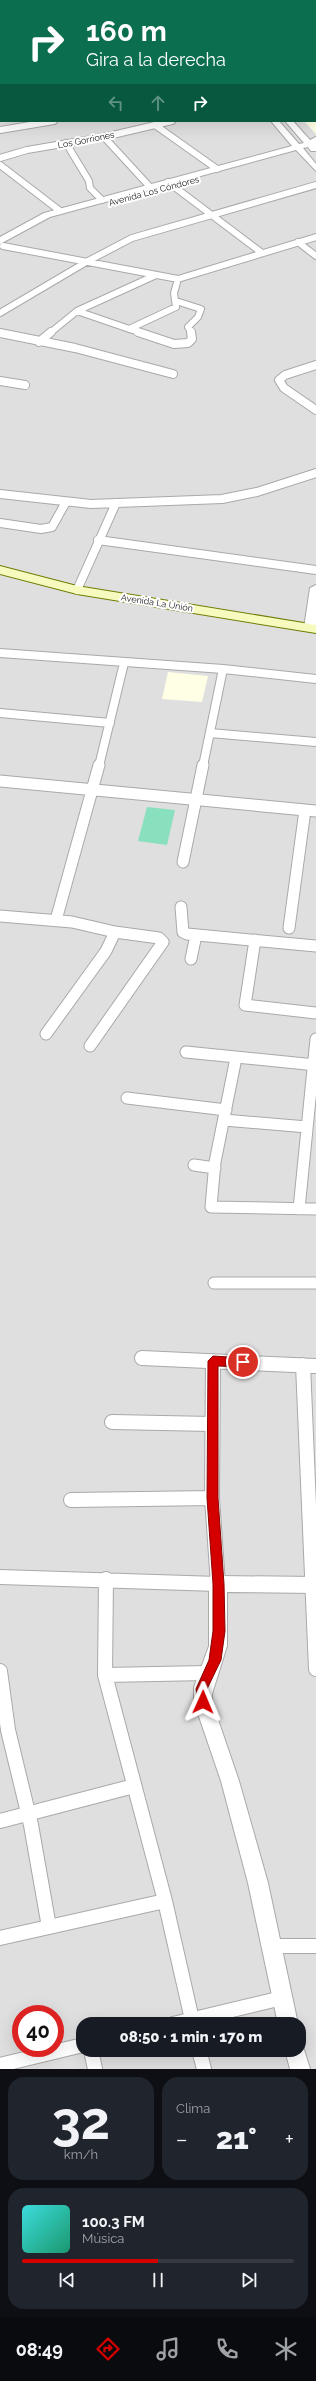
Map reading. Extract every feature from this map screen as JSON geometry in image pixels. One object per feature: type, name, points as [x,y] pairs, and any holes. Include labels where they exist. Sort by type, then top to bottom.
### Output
[{"type":"main road","name":"Avenida La Unión","points":[[0,570],[77,590],[313,628]]},
{"type":"street","points":[[0,130],[48,122]]},
{"type":"street","name":"Los Gorriones","points":[[0,158],[104,137],[168,122]]},
{"type":"street","points":[[276,122],[316,169]]},
{"type":"street","points":[[290,122],[314,146]]},
{"type":"street","points":[[155,125],[217,169]]},
{"type":"street","points":[[104,137],[150,187]]},
{"type":"street","points":[[66,144],[89,181],[90,188],[102,200]]},
{"type":"street","name":"Avenida Los Cóndores","points":[[1,245],[61,215],[314,146]]},
{"type":"street","name":"Avenida Los Cóndores","points":[[1,245],[47,215],[150,187],[171,184],[217,169],[299,150]]},
{"type":"street","points":[[0,165],[60,211]]},
{"type":"street","points":[[171,184],[262,253]]},
{"type":"street","points":[[0,314],[88,261],[132,238],[316,185]]},
{"type":"street","points":[[1,245],[178,279],[316,237]]},
{"type":"street","points":[[298,242],[316,256]]},
{"type":"street","points":[[39,342],[77,311],[156,275]]},
{"type":"street","points":[[129,329],[176,307],[177,304],[174,293],[178,279]]},
{"type":"street","points":[[77,311],[174,344],[188,343],[193,335],[188,327],[198,316],[201,309],[176,301]]},
{"type":"street","points":[[0,332],[39,342],[75,348],[173,374]]},
{"type":"street","points":[[316,365],[285,375],[279,380],[284,388],[316,410]]},
{"type":"street","points":[[0,381],[25,385]]},
{"type":"street","points":[[0,494],[66,502],[176,502],[222,498],[277,487],[316,473]]},
{"type":"street","points":[[0,523],[40,529],[52,527],[66,502]]},
{"type":"street","points":[[77,590],[98,540],[116,503]]},
{"type":"street","points":[[98,540],[316,570]]},
{"type":"street","points":[[313,628],[316,588]]},
{"type":"street","points":[[0,653],[223,669],[316,679]]},
{"type":"street","points":[[56,920],[93,789],[124,663]]},
{"type":"street","points":[[183,862],[223,669]]},
{"type":"street","points":[[0,713],[110,723]]},
{"type":"street","points":[[210,733],[316,742]]},
{"type":"street","points":[[0,781],[316,810]]},
{"type":"street","points":[[288,928],[305,810]]},
{"type":"street","points":[[180,907],[183,932],[196,935],[316,946]]},
{"type":"street","points":[[0,916],[56,920],[116,932],[159,938],[163,942],[90,1046]]},
{"type":"street","points":[[46,1034],[106,951],[116,932]]},
{"type":"street","points":[[191,959],[196,935]]},
{"type":"street","points":[[255,940],[245,1004],[316,1013]]},
{"type":"street","points":[[299,1209],[307,1126],[315,1065],[316,1039]]},
{"type":"street","points":[[186,1052],[315,1065]]},
{"type":"street","points":[[236,1058],[215,1168],[211,1207],[316,1209]]},
{"type":"street","points":[[127,1098],[225,1115],[307,1126]]},
{"type":"street","points":[[194,1165],[215,1168]]},
{"type":"street","points":[[214,1283],[316,1283]]},
{"type":"street","points":[[142,1358],[310,1366],[316,1668]]},
{"type":"street","points":[[213,1361],[212,1498],[218,1584],[218,1647],[215,1660],[202,1689],[203,1702],[239,1814],[273,1946],[286,2017]]},
{"type":"street","points":[[112,1422],[212,1424]]},
{"type":"street","points":[[71,1500],[212,1498]]},
{"type":"street","points":[[0,1577],[106,1579],[218,1584],[314,1585]]},
{"type":"street","points":[[106,1579],[105,1675],[165,1901],[192,2017]]},
{"type":"street","points":[[0,1671],[8,1730],[28,1813],[49,1927]]},
{"type":"street","points":[[105,1675],[208,1673]]},
{"type":"street","points":[[0,1820],[134,1786]]},
{"type":"street","points":[[0,1938],[165,1901]]},
{"type":"street","points":[[273,1946],[316,1946]]},
{"type":"street","points":[[212,2017],[282,1998]]},
{"type":"street","points":[[0,2065],[76,2047]]},
{"type":"street","points":[[92,2057],[95,2069]]},
{"type":"street","points":[[201,2057],[204,2069]]},
{"type":"street","points":[[297,2057],[300,2069]]},
{"type":"shaded area","points":[[0,122],[316,122],[316,2069],[0,2069]]},
{"type":"shaded area","points":[[305,122],[316,122],[316,134]]},
{"type":"shaded area","points":[[168,672],[208,676],[202,702],[162,699]]},
{"type":"green space","points":[[147,807],[175,810],[167,845],[138,841]]},
{"type":"route","points":[[203,1702],[202,1689],[204,1681],[215,1660],[219,1631],[218,1584],[212,1498],[213,1361],[243,1362]]}]
